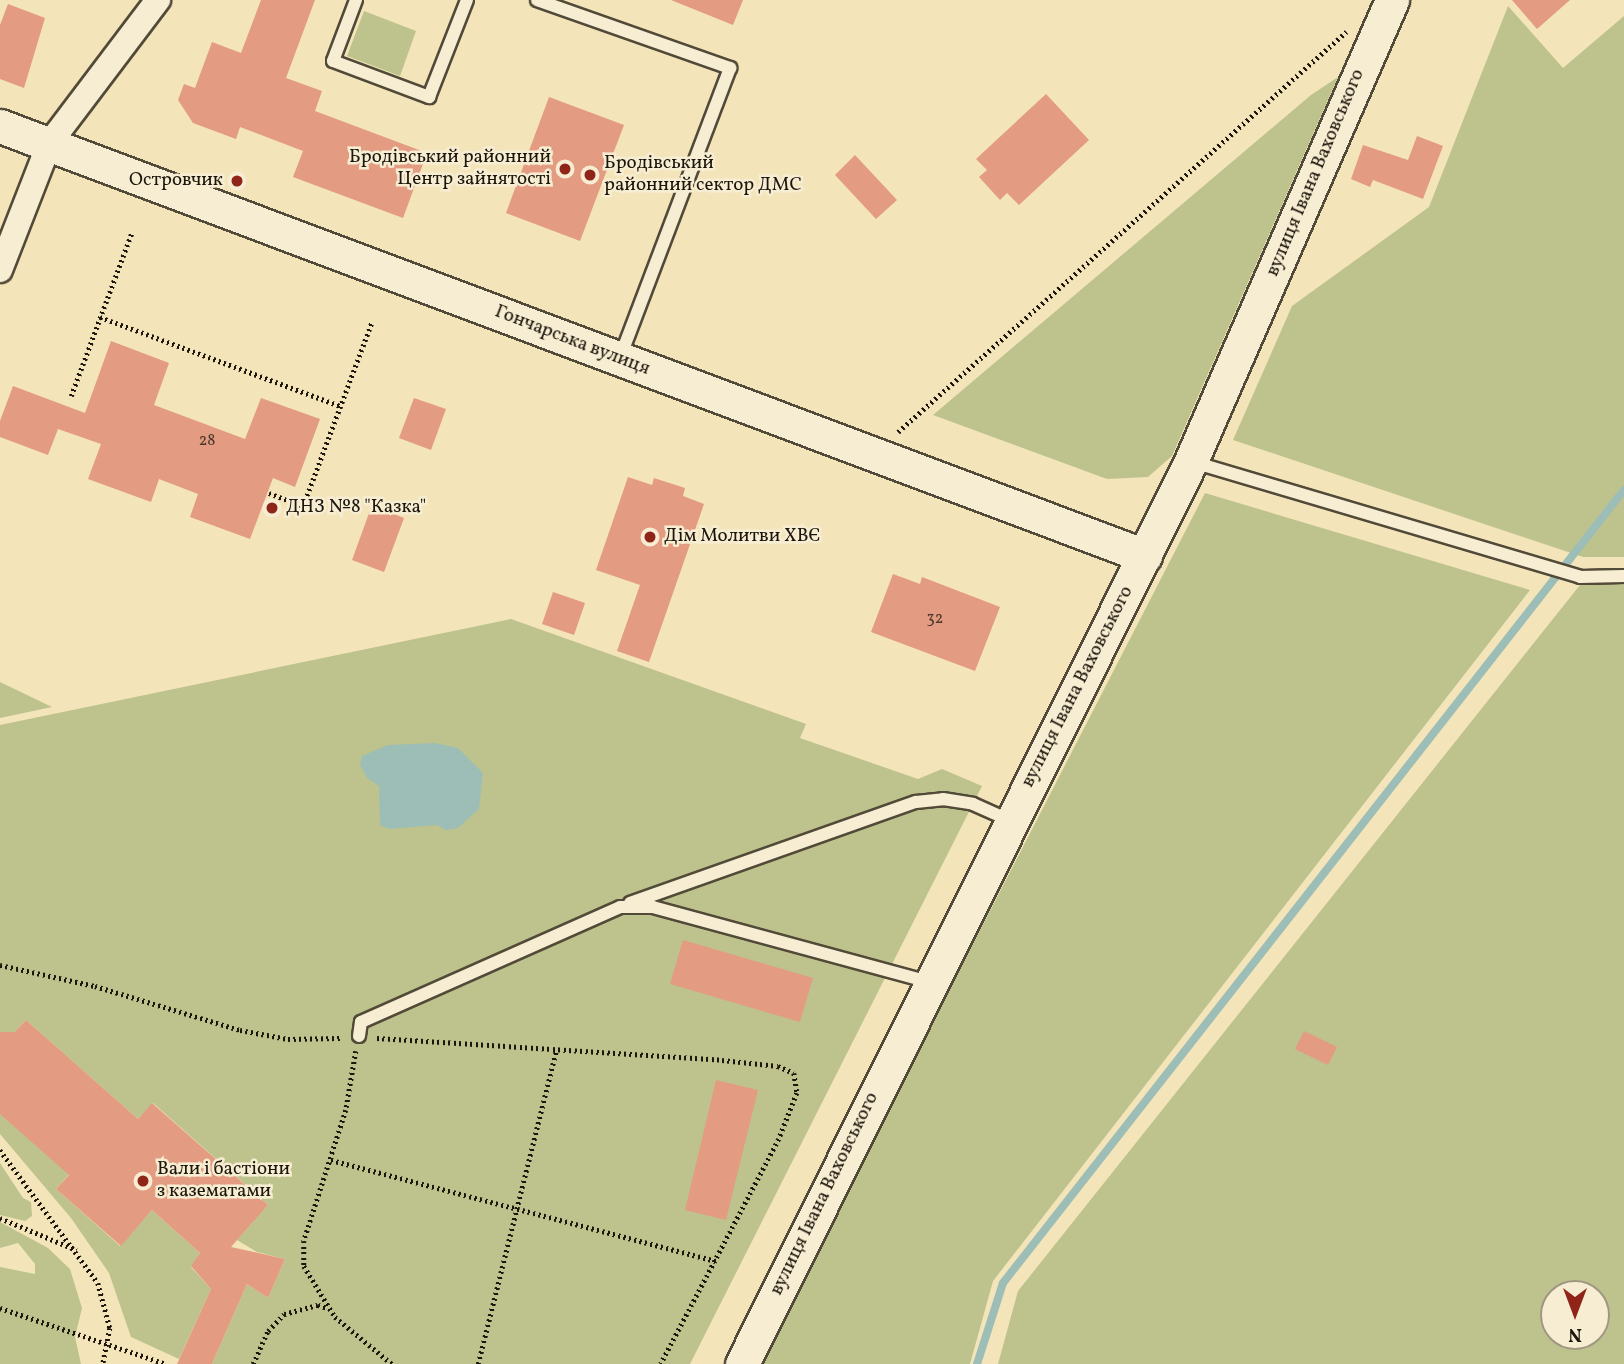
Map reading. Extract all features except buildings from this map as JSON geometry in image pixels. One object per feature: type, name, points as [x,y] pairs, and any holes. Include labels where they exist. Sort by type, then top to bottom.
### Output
[{"type":"main road","name":"вулиця Івана Ваховського","points":[[742,1364],[1009,820],[1191,461],[1392,0]]},
{"type":"main road","name":"Гончарська вулиця","points":[[0,126],[1145,556]]},
{"type":"street","points":[[0,270],[49,144],[158,0]]},
{"type":"lane","points":[[356,0],[333,61],[429,97],[459,2]]},
{"type":"lane","points":[[537,0],[730,68],[619,359]]},
{"type":"lane","points":[[1191,461],[1580,577],[1624,576]]},
{"type":"lane","points":[[359,1037],[361,1022],[620,907],[916,802],[943,799],[973,804],[1009,820]]},
{"type":"lane","points":[[620,907],[653,907],[929,982]]},
{"type":"path","points":[[873,454],[1354,25]]},
{"type":"path","points":[[71,396],[132,232]]},
{"type":"path","points":[[100,317],[340,406]]},
{"type":"path","points":[[269,493],[303,506],[372,321]]},
{"type":"path","points":[[0,965],[95,986],[240,1030],[288,1039],[359,1037],[722,1060],[778,1066],[796,1075],[797,1093],[779,1139],[661,1364]]},
{"type":"path","points":[[359,1037],[331,1160],[303,1248],[308,1278],[328,1308],[392,1364]]},
{"type":"path","points":[[478,1364],[556,1051]]},
{"type":"path","points":[[0,1150],[78,1250],[105,1303],[109,1342],[103,1364]]},
{"type":"path","points":[[331,1160],[716,1261]]},
{"type":"path","points":[[0,1218],[78,1250]]},
{"type":"path","points":[[253,1364],[268,1331],[284,1314],[318,1305],[328,1308]]},
{"type":"path","points":[[0,1308],[109,1342],[166,1364]]},
{"type":"green space","points":[[1508,6],[1563,68],[1624,16],[1624,557],[1583,557],[1233,440],[1292,306],[1429,207]]},
{"type":"green space","points":[[364,11],[416,31],[400,76],[347,56]]},
{"type":"green space","points":[[1338,77],[1172,456],[1148,477],[1107,479],[933,415],[1311,95]]},
{"type":"green space","points":[[1205,493],[1530,590],[993,1281],[970,1364],[757,1364]]},
{"type":"green space","points":[[1624,584],[1624,1364],[998,1364],[1018,1291],[1580,585]]},
{"type":"green space","points":[[511,619],[806,724],[800,738],[918,779],[942,769],[982,786],[690,1364],[212,1364],[247,1284],[268,1298],[285,1259],[257,1252],[237,1240],[268,1205],[153,1103],[138,1119],[26,1020],[8,1040],[0,1033],[0,725]]},
{"type":"green space","points":[[0,682],[52,707],[0,718]]},
{"type":"green space","points":[[0,1114],[88,1153],[56,1189],[120,1246],[152,1210],[200,1253],[191,1267],[211,1289],[179,1359],[131,1337],[109,1273],[71,1218],[0,1134]]},
{"type":"green space","points":[[0,1163],[23,1198],[31,1202],[32,1216],[25,1221],[0,1215]]},
{"type":"green space","points":[[0,1222],[48,1248],[70,1269],[82,1308],[75,1337],[81,1364],[0,1364],[0,1267],[35,1274],[35,1264],[18,1243],[0,1248]]},
{"type":"water","points":[[435,743],[458,748],[483,773],[479,809],[458,828],[446,830],[437,825],[389,829],[380,825],[379,786],[367,778],[360,765],[362,756],[388,745]]},
{"type":"waterway","points":[[977,1364],[1003,1283],[1624,490]]},
{"type":"place","name":"Бродівський районний Центр зайнятості","points":[[565,169]]},
{"type":"place","name":"Бродівський районний сектор ДМС","points":[[590,175]]},
{"type":"place","name":"Островчик","points":[[237,181]]},
{"type":"place","name":"ДНЗ №8 \"Казка\"","points":[[272,508]]},
{"type":"place","name":"Дім Молитви ХВЄ","points":[[650,537]]},
{"type":"place","name":"Вали і бастіони з казематами","points":[[143,1181]]}]
